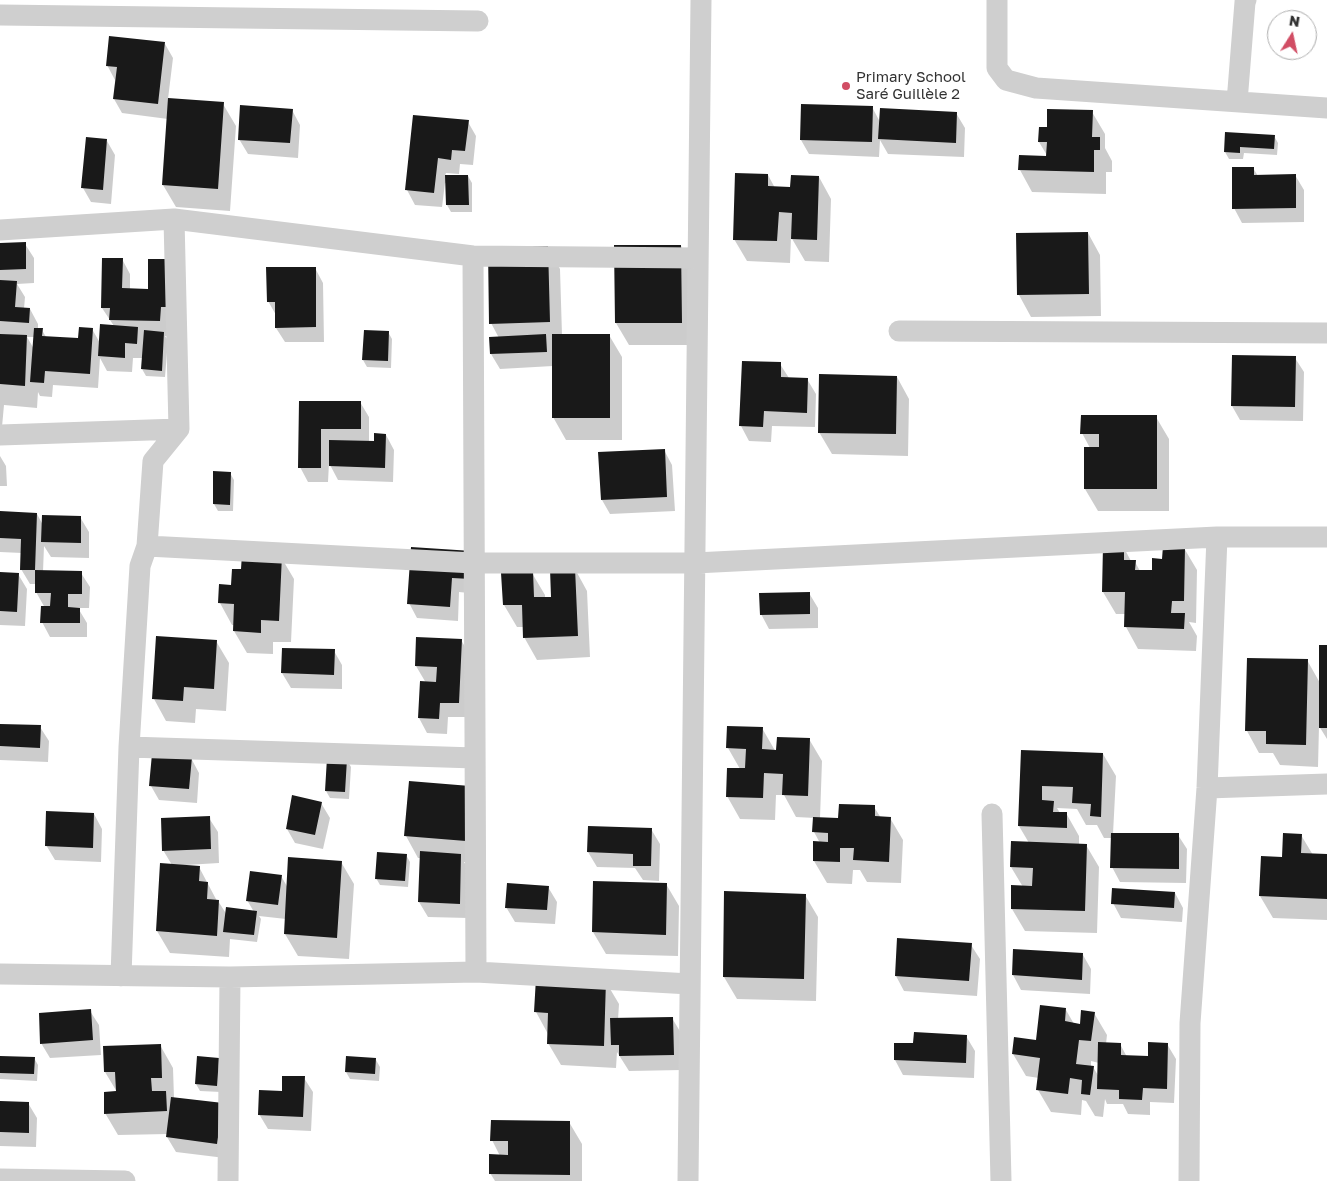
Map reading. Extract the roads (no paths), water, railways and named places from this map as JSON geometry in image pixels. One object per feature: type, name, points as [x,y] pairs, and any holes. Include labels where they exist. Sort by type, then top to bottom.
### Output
[{"type":"street","points":[[688,1181],[701,0]]},
{"type":"street","points":[[997,0],[997,68],[1006,80],[1036,88],[1327,108]]},
{"type":"street","points":[[1237,102],[1246,0]]},
{"type":"street","points":[[0,15],[478,21]]},
{"type":"street","points":[[0,230],[174,219],[473,256],[698,258]]},
{"type":"street","points":[[121,976],[129,747],[140,566],[147,546],[153,461],[178,429],[174,219]]},
{"type":"street","points":[[473,256],[476,972]]},
{"type":"street","points":[[899,331],[1327,332]]},
{"type":"street","points":[[0,435],[178,429]]},
{"type":"street","points":[[147,546],[474,562],[695,563],[1217,537],[1327,538]]},
{"type":"street","points":[[1189,1181],[1190,1023],[1206,788],[1217,537]]},
{"type":"street","points":[[129,747],[475,758]]},
{"type":"street","points":[[1206,788],[1327,784]]},
{"type":"street","points":[[992,814],[1001,1181]]},
{"type":"street","points":[[0,974],[230,977],[476,972],[690,984]]},
{"type":"street","points":[[228,1181],[230,977]]},
{"type":"street","points":[[0,1179],[126,1181]]},
{"type":"place","name":"Primary School Saré Guillèle 2","points":[[846,86]]}]
